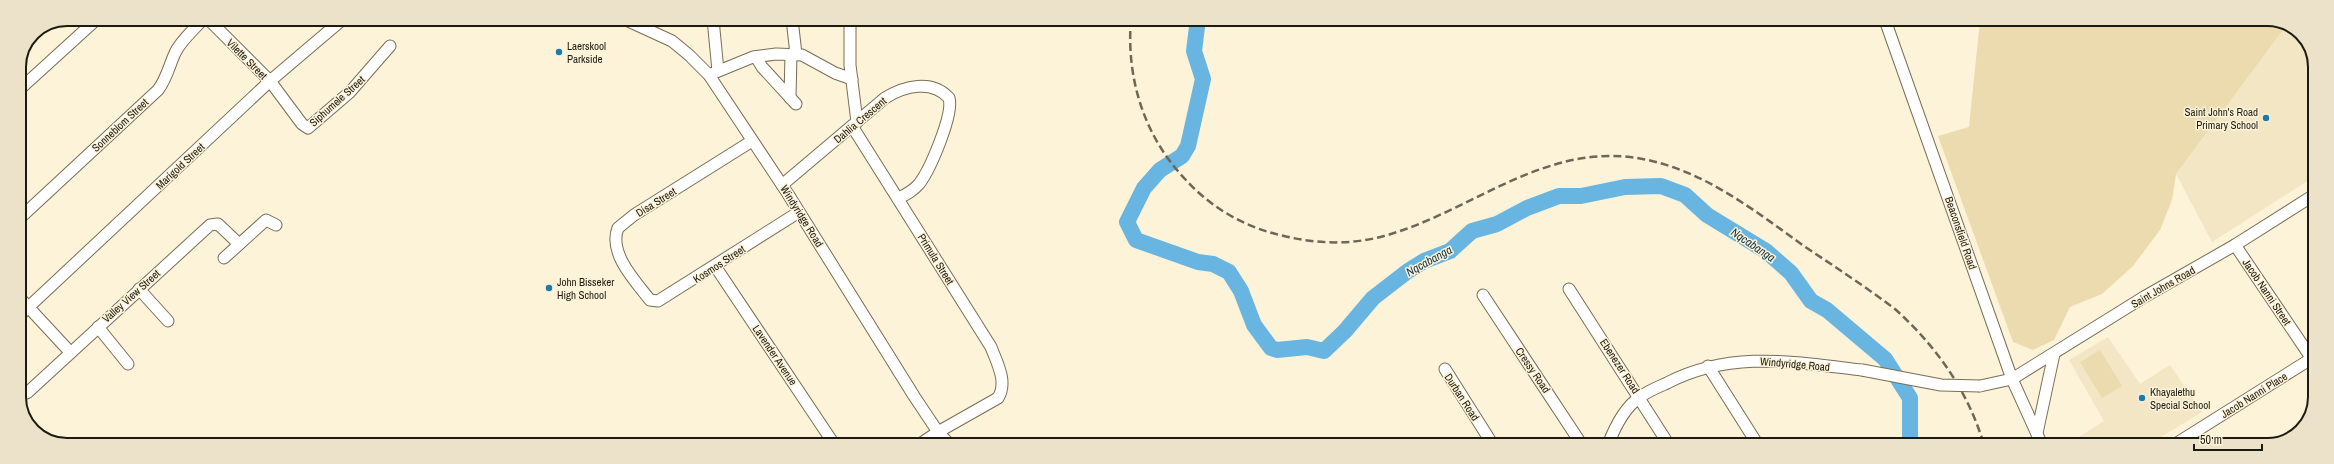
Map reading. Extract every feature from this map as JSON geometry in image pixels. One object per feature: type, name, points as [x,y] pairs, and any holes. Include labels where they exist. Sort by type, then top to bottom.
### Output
[{"type":"street","points":[[26,84],[89,26]]},
{"type":"street","name":"Sonneblom Street","points":[[26,213],[158,90],[167,77],[175,53],[197,26]]},
{"type":"street","name":"Vilette Street","points":[[215,26],[270,81]]},
{"type":"street","name":"Marigold Street","points":[[28,307],[270,81],[335,26]]},
{"type":"street","name":"Windyridge Road","points":[[639,26],[672,41],[714,73],[752,141],[782,185],[938,432],[944,438]]},
{"type":"street","points":[[713,26],[714,73],[756,56],[794,54],[809,58],[835,73],[852,78]]},
{"type":"street","points":[[756,56],[762,67],[793,101],[794,54],[792,26]]},
{"type":"street","points":[[850,26],[855,124]]},
{"type":"street","name":"Beaconsfield Road","points":[[1886,26],[2012,379],[2039,438]]},
{"type":"street","name":"Siphumele Street","points":[[270,81],[302,124],[308,128],[350,92],[390,46]]},
{"type":"street","name":"Dahlia Crescent","points":[[782,185],[885,98],[906,87],[932,88],[940,90],[949,98],[950,111],[930,164],[917,186],[899,198]]},
{"type":"street","name":"Primula Street","points":[[855,124],[991,347],[1002,375],[1002,388],[998,398],[938,432]]},
{"type":"street","name":"Disa Street","points":[[640,288],[618,254],[615,243],[618,228],[634,215],[752,141]]},
{"type":"street","name":"Saint Johns Road","points":[[2012,379],[2144,297],[2235,245],[2308,200]]},
{"type":"street","name":"Kosmos Street","points":[[640,288],[650,300],[658,301],[716,266],[799,212]]},
{"type":"street","points":[[224,258],[266,220],[276,225]]},
{"type":"street","name":"Valley View Street","points":[[27,393],[210,225],[218,224],[239,244]]},
{"type":"street","name":"Jacob Nanni Street","points":[[2235,245],[2308,351]]},
{"type":"street","name":"Lavender Avenue","points":[[716,266],[830,438]]},
{"type":"street","points":[[139,289],[168,321]]},
{"type":"street","name":"Ebenezer Road","points":[[1568,289],[1640,397],[1665,438]]},
{"type":"street","name":"Cressy Road","points":[[1483,295],[1577,438]]},
{"type":"street","points":[[28,307],[70,352]]},
{"type":"street","points":[[98,327],[128,364]]},
{"type":"street","points":[[2037,433],[2054,354]]},
{"type":"street","name":"Windyridge Road","points":[[1612,438],[1629,407],[1640,397],[1679,377],[1708,366],[1771,360],[1862,370],[1941,385],[1980,386],[2012,379]]},
{"type":"street","name":"Jacob Nanni Place","points":[[2185,438],[2308,361]]},
{"type":"street","points":[[1708,366],[1754,438]]},
{"type":"street","name":"Durban Road","points":[[1445,369],[1489,438]]},
{"type":"street","points":[[929,438],[938,432]]},
{"type":"shaded area","points":[[1979,26],[2267,26],[2283,30],[2176,174],[2172,200],[2160,230],[2133,266],[2102,294],[2070,307],[2054,340],[2033,350],[2013,342],[1938,136],[1969,127]]},
{"type":"shaded area","name":"Saint John's Road Primary School","points":[[2283,30],[2298,40],[2305,51],[2308,65],[2308,181],[2212,242],[2176,174]]},
{"type":"shaded area","name":"Khayalethu Special School","points":[[2108,337],[2140,384],[2170,365],[2202,412],[2159,438],[2077,438],[2104,421],[2069,360]]},
{"type":"shaded area","points":[[2100,350],[2122,386],[2102,398],[2080,362]]},
{"type":"waterway","name":"Nqcabanga","points":[[1197,26],[1194,51],[1203,79],[1188,146],[1182,156],[1160,170],[1144,188],[1127,222],[1136,240],[1198,262],[1213,264],[1229,272],[1241,291],[1254,325],[1271,348],[1277,350],[1307,347],[1324,351],[1345,331],[1373,298],[1408,271],[1424,261],[1450,251],[1472,231],[1497,224],[1527,208],[1559,196],[1581,196],[1625,187],[1661,186],[1685,195],[1707,215],[1766,251],[1791,273],[1811,301],[1827,310],[1885,359],[1910,398],[1910,438]]},
{"type":"railway","points":[[1131,26],[1130,41],[1135,84],[1141,105],[1159,144],[1171,162],[1195,189],[1218,208],[1243,222],[1256,228],[1296,239],[1321,242],[1359,241],[1384,236],[1415,226],[1504,184],[1565,162],[1596,157],[1630,157],[1655,162],[1678,169],[1722,190],[1764,217],[1895,309],[1924,339],[1949,371],[1969,406],[1982,438]]},
{"type":"place","name":"Laerskool Parkside","points":[[559,52]]},
{"type":"place","name":"Saint John's Road Primary School","points":[[2266,118]]},
{"type":"place","name":"John Bisseker High School","points":[[549,288]]},
{"type":"place","name":"Khayalethu Special School","points":[[2142,398]]}]
